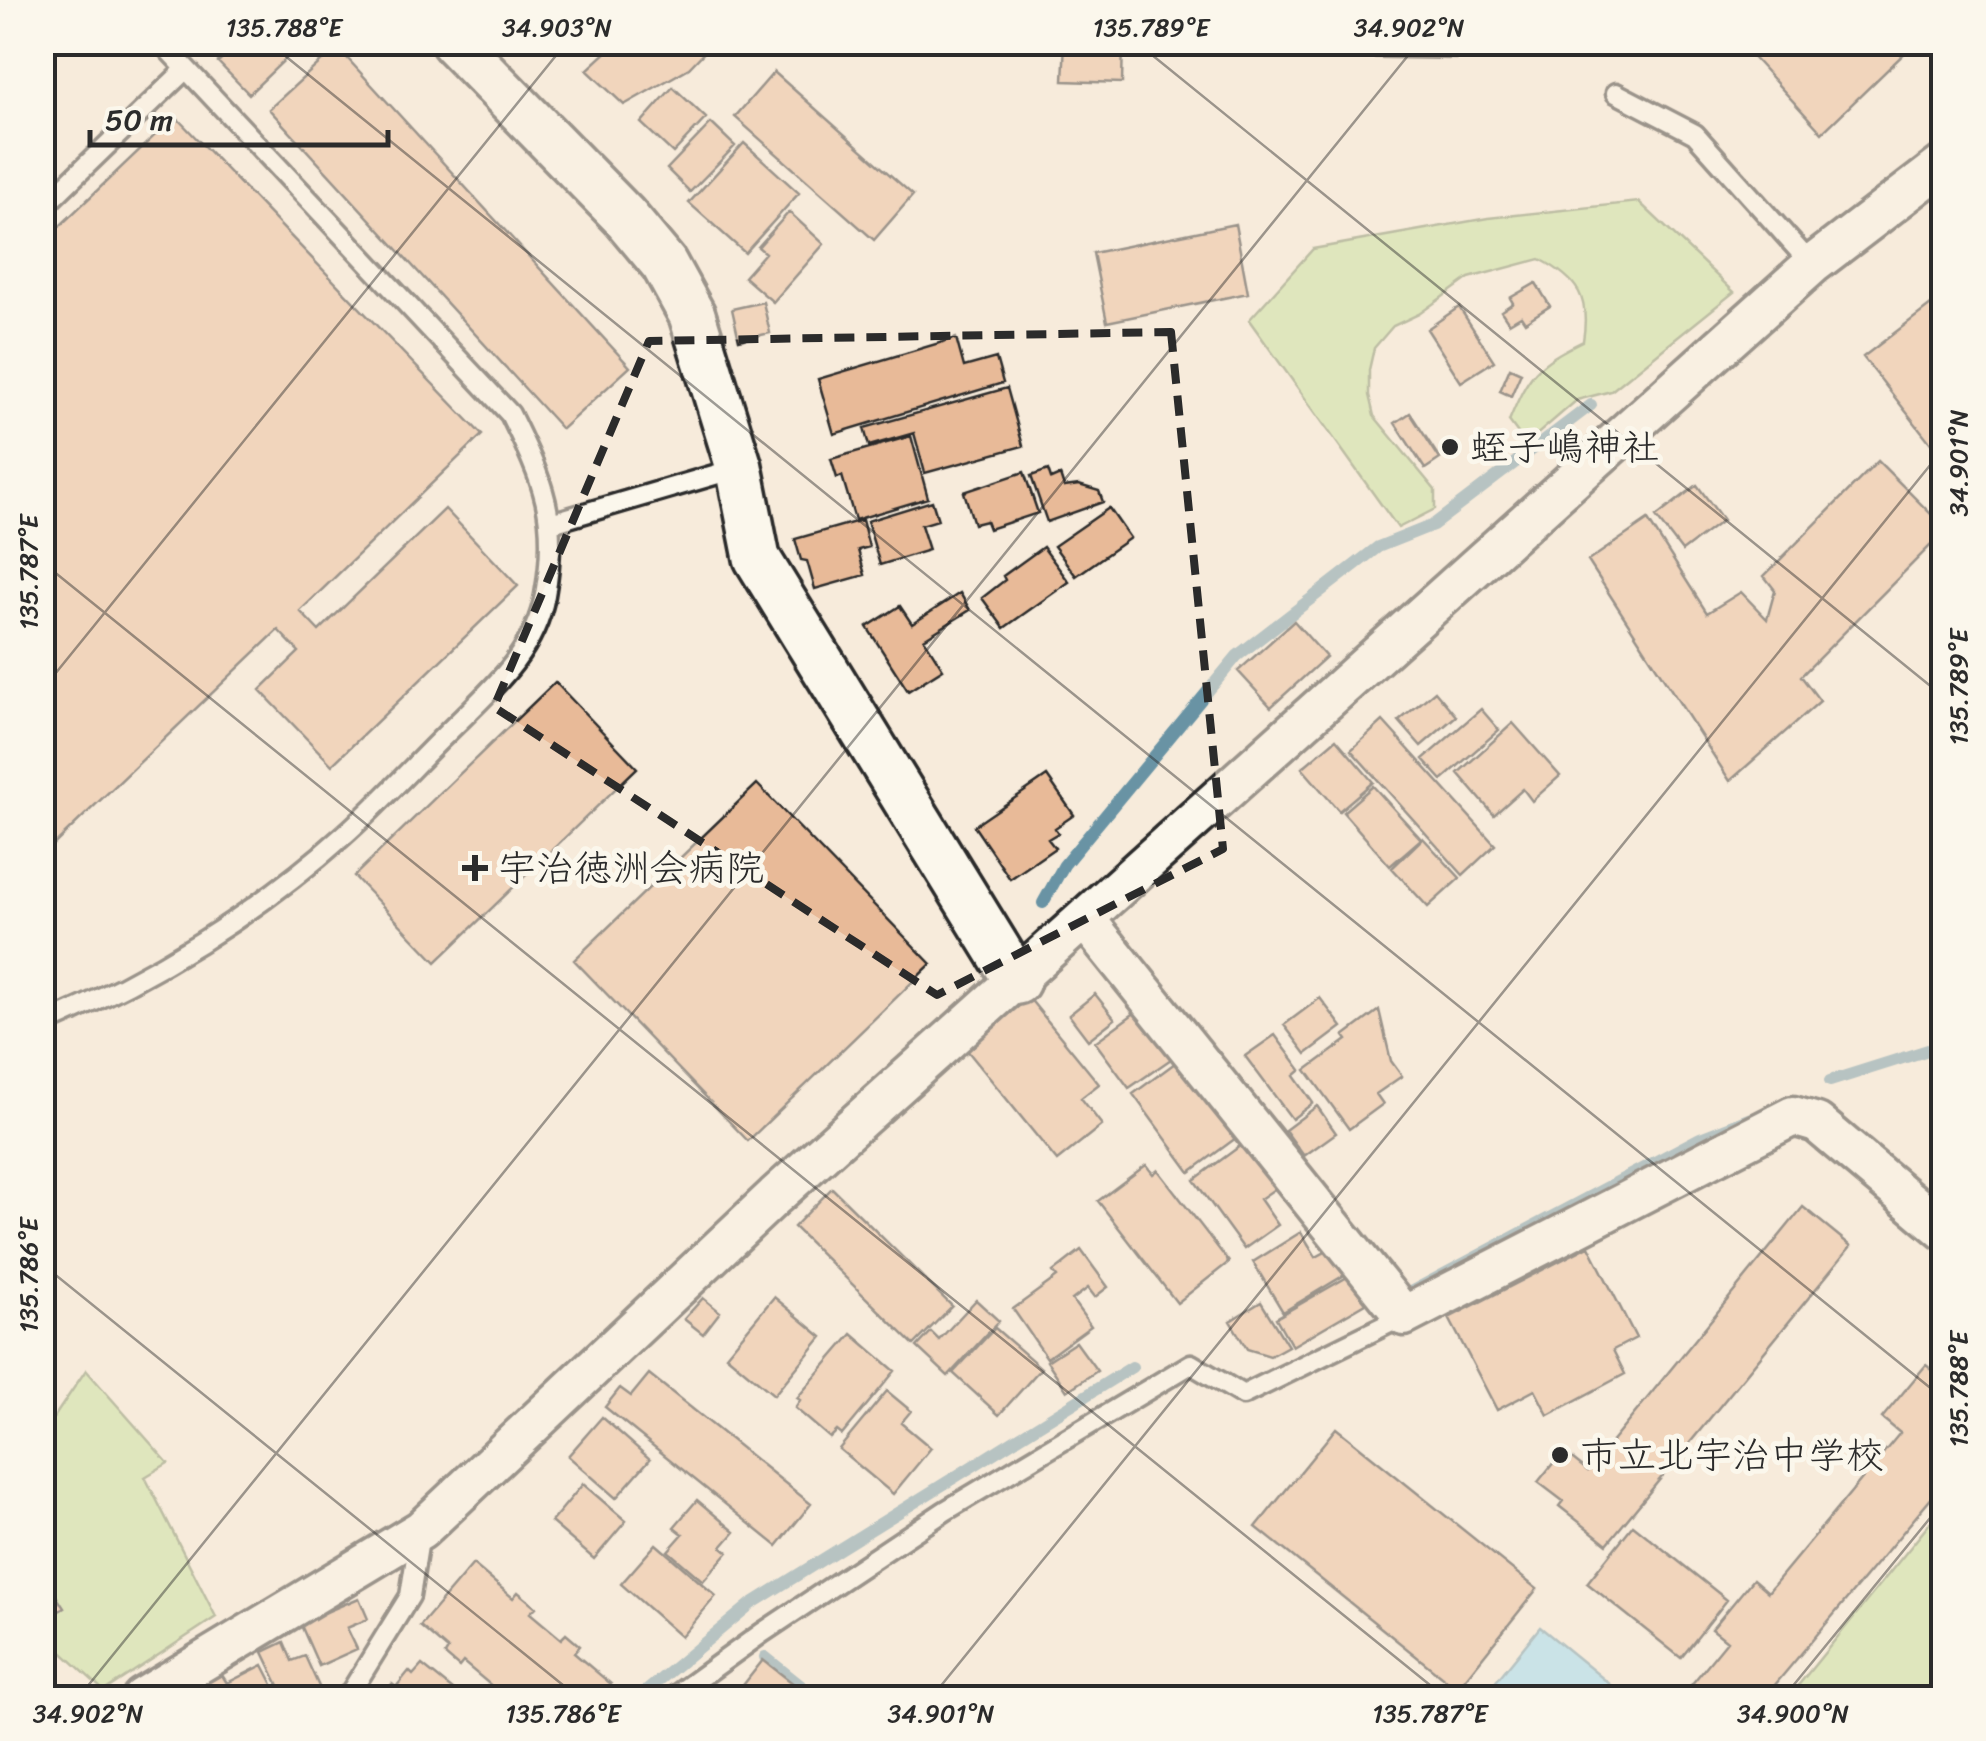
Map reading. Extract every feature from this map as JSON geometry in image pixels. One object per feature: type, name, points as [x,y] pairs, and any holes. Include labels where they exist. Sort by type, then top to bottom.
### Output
[{"type":"street","points":[[454,42],[624,216],[664,264],[692,315],[739,468],[757,558],[1017,981]]},
{"type":"street","points":[[142,1698],[421,1530],[540,1422],[775,1196],[1812,265],[1944,164]]},
{"type":"street","points":[[1085,919],[1404,1316],[1793,1116],[1817,1123],[1944,1230]]},
{"type":"lane","points":[[42,1025],[124,985],[238,919],[344,836],[519,660],[544,598],[551,523],[540,475],[510,414],[161,42]]},
{"type":"lane","points":[[42,208],[186,69]]},
{"type":"lane","points":[[1616,93],[1694,134],[1812,265]]},
{"type":"lane","points":[[551,523],[739,468]]},
{"type":"lane","points":[[672,1698],[762,1632],[944,1511],[1191,1364],[1243,1395],[1404,1316]]},
{"type":"lane","points":[[346,1698],[410,1596],[421,1530]]},
{"type":"highlighted area","points":[[1171,332],[1223,849],[937,995],[494,707],[649,341]]},
{"type":"green space","points":[[1639,202],[1734,292],[1611,391],[1577,400],[1526,444],[1509,421],[1522,391],[1544,364],[1583,341],[1583,302],[1564,275],[1540,259],[1469,278],[1419,314],[1393,326],[1374,348],[1369,370],[1374,416],[1435,490],[1435,509],[1398,528],[1249,320],[1313,249],[1488,218]]},
{"type":"green space","points":[[86,1370],[168,1463],[145,1477],[216,1617],[104,1691],[43,1635],[42,1435]]},
{"type":"green space","points":[[1943,1507],[1943,1698],[1788,1698]]},
{"type":"water","points":[[1540,1627],[1627,1698],[1485,1695]]},
{"type":"building","points":[[239,42],[303,42],[249,94],[218,62]]},
{"type":"building","points":[[605,42],[714,42],[689,68],[624,105],[587,70],[611,48]]},
{"type":"building","points":[[1065,42],[1123,42],[1122,83],[1063,81]]},
{"type":"building","points":[[1331,42],[1457,42],[1456,59],[1331,57]]},
{"type":"building","points":[[1739,42],[1916,42],[1822,133]]},
{"type":"building","points":[[337,47],[630,367],[562,429],[269,109]]},
{"type":"building","points":[[774,72],[913,195],[874,240],[735,117]]},
{"type":"building","points":[[673,87],[706,118],[673,153],[641,123]]},
{"type":"building","points":[[175,116],[482,435],[300,611],[319,631],[445,509],[518,586],[332,765],[260,690],[299,652],[278,630],[42,856],[42,243]]},
{"type":"building","points":[[711,123],[735,146],[690,192],[667,169]]},
{"type":"building","points":[[744,143],[799,193],[745,253],[689,203]]},
{"type":"building","points":[[789,212],[824,244],[773,302],[744,277],[765,253],[758,247]]},
{"type":"building","points":[[1235,224],[1248,293],[1107,322],[1093,253]]},
{"type":"building","points":[[1536,283],[1550,306],[1525,322],[1521,316],[1509,323],[1501,311],[1513,303],[1510,298]]},
{"type":"building","points":[[1944,295],[1944,460],[1863,357]]},
{"type":"building","points":[[763,302],[770,333],[739,340],[732,309]]},
{"type":"building","points":[[1459,307],[1494,361],[1461,382],[1427,329]]},
{"type":"building","points":[[956,338],[964,367],[996,358],[1003,383],[834,434],[818,379]]},
{"type":"building","points":[[1510,368],[1521,373],[1511,396],[1500,391]]},
{"type":"building","points":[[1007,388],[1023,446],[925,473],[914,433],[869,446],[864,428]]},
{"type":"building","points":[[1410,413],[1440,459],[1425,469],[1395,423]]},
{"type":"building","points":[[911,436],[928,498],[855,520],[842,476],[837,478],[831,459]]},
{"type":"building","points":[[1878,461],[1944,527],[1944,532],[1801,676],[1820,701],[1730,781],[1588,561],[1648,520],[1707,613],[1741,592],[1767,619],[1775,590],[1764,576]]},
{"type":"building","points":[[1048,470],[1051,479],[1060,475],[1064,487],[1079,485],[1099,491],[1103,502],[1047,522],[1031,476]]},
{"type":"building","points":[[1024,472],[1038,513],[989,529],[986,521],[974,524],[964,492]]},
{"type":"building","points":[[1697,485],[1723,520],[1682,551],[1656,517]]},
{"type":"building","points":[[932,501],[938,520],[921,525],[929,550],[880,565],[867,521]]},
{"type":"building","points":[[1109,508],[1130,538],[1076,576],[1054,546]]},
{"type":"building","points":[[862,520],[869,547],[858,550],[865,575],[815,589],[795,539]]},
{"type":"building","points":[[1043,547],[1069,582],[1004,628],[982,598],[1005,580],[1003,576]]},
{"type":"building","points":[[960,593],[970,610],[924,639],[943,669],[908,691],[867,627],[900,606],[912,624]]},
{"type":"building","points":[[1294,621],[1326,657],[1271,707],[1238,671]]},
{"type":"building","points":[[555,682],[637,768],[436,962],[354,876]]},
{"type":"building","points":[[1435,691],[1456,716],[1421,746],[1399,721]]},
{"type":"building","points":[[1481,709],[1499,730],[1442,780],[1423,759]]},
{"type":"building","points":[[1383,721],[1495,845],[1463,875],[1351,750]]},
{"type":"building","points":[[1513,723],[1560,776],[1532,801],[1523,789],[1494,815],[1458,773]]},
{"type":"building","points":[[1336,739],[1373,782],[1339,811],[1302,768]]},
{"type":"building","points":[[1047,776],[1074,815],[1055,828],[1058,833],[1048,839],[1055,848],[1010,879],[974,826]]},
{"type":"building","points":[[757,784],[931,964],[748,1141],[574,960]]},
{"type":"building","points":[[1373,786],[1421,839],[1390,866],[1343,812]]},
{"type":"building","points":[[1423,838],[1460,878],[1428,907],[1392,868]]},
{"type":"building","points":[[1095,994],[1115,1019],[1088,1040],[1069,1015]]},
{"type":"building","points":[[1029,998],[1099,1084],[1081,1098],[1102,1125],[1057,1161],[966,1049]]},
{"type":"building","points":[[1320,998],[1342,1027],[1306,1054],[1284,1025]]},
{"type":"building","points":[[1140,1009],[1174,1057],[1129,1088],[1095,1042]]},
{"type":"building","points":[[1379,1010],[1391,1061],[1402,1076],[1376,1094],[1383,1104],[1349,1129],[1306,1070]]},
{"type":"building","points":[[1275,1035],[1301,1070],[1294,1076],[1313,1103],[1292,1119],[1245,1056]]},
{"type":"building","points":[[1179,1060],[1236,1138],[1190,1172],[1133,1094]]},
{"type":"building","points":[[1317,1106],[1336,1133],[1304,1156],[1285,1130]]},
{"type":"building","points":[[1244,1143],[1276,1188],[1260,1199],[1278,1225],[1244,1249],[1194,1180]]},
{"type":"building","points":[[1146,1165],[1153,1174],[1158,1170],[1229,1262],[1177,1303],[1098,1201]]},
{"type":"building","points":[[832,1188],[952,1306],[914,1345],[794,1227]]},
{"type":"building","points":[[1803,1207],[1851,1246],[1607,1544],[1559,1506],[1563,1501],[1538,1482],[1563,1451],[1588,1471]]},
{"type":"building","points":[[1301,1232],[1316,1257],[1331,1249],[1346,1274],[1283,1312],[1253,1262]]},
{"type":"building","points":[[1589,1246],[1636,1338],[1613,1350],[1625,1374],[1548,1415],[1535,1390],[1497,1410],[1449,1318]]},
{"type":"building","points":[[1081,1250],[1108,1287],[1095,1297],[1088,1288],[1072,1300],[1091,1326],[1047,1358],[1013,1309],[1057,1277],[1053,1272]]},
{"type":"building","points":[[1356,1272],[1371,1300],[1292,1346],[1276,1318]]},
{"type":"building","points":[[774,1297],[822,1337],[774,1395],[726,1355]]},
{"type":"building","points":[[703,1298],[720,1312],[703,1334],[684,1319]]},
{"type":"building","points":[[976,1300],[999,1321],[948,1376],[917,1347],[931,1332],[939,1340]]},
{"type":"building","points":[[1261,1302],[1288,1346],[1270,1356],[1247,1349],[1230,1321]]},
{"type":"building","points":[[995,1328],[1041,1368],[999,1415],[953,1373]]},
{"type":"building","points":[[852,1334],[895,1371],[842,1435],[837,1431],[830,1438],[795,1408],[800,1400],[797,1398]]},
{"type":"building","points":[[1076,1342],[1097,1371],[1067,1391],[1047,1361]]},
{"type":"building","points":[[1926,1365],[1944,1379],[1944,1483],[1764,1698],[1708,1698],[1691,1685],[1727,1641],[1712,1629],[1753,1579],[1768,1592],[1900,1433],[1882,1418]]},
{"type":"building","points":[[649,1374],[811,1504],[777,1546],[605,1407],[620,1388],[631,1396]]},
{"type":"building","points":[[887,1391],[911,1411],[901,1423],[931,1448],[893,1494],[839,1449]]},
{"type":"building","points":[[602,1417],[650,1459],[616,1498],[568,1456]]},
{"type":"building","points":[[1336,1428],[1537,1589],[1457,1689],[1256,1527]]},
{"type":"building","points":[[583,1484],[626,1521],[594,1559],[551,1522]]},
{"type":"building","points":[[697,1500],[735,1532],[722,1547],[728,1552],[703,1581],[668,1551],[683,1534],[674,1527]]},
{"type":"building","points":[[1633,1525],[1727,1600],[1681,1658],[1587,1583]]},
{"type":"building","points":[[656,1544],[716,1596],[681,1637],[621,1584]]},
{"type":"building","points":[[473,1564],[513,1598],[518,1592],[536,1607],[530,1613],[561,1639],[566,1634],[580,1646],[574,1653],[611,1684],[598,1698],[506,1698],[463,1662],[459,1667],[445,1655],[448,1650],[420,1626]]},
{"type":"building","points":[[42,1574],[64,1608],[42,1621]]},
{"type":"building","points":[[359,1598],[368,1619],[347,1628],[357,1649],[319,1666],[300,1623]]},
{"type":"building","points":[[284,1642],[292,1661],[305,1656],[321,1691],[305,1698],[285,1698],[263,1652]]},
{"type":"building","points":[[763,1660],[812,1698],[733,1698]]},
{"type":"building","points":[[263,1665],[280,1698],[206,1698],[200,1686],[222,1675],[227,1683]]},
{"type":"building","points":[[422,1665],[463,1698],[380,1698],[392,1684],[396,1687],[409,1671],[413,1675]]},
{"type":"waterway","points":[[1043,903],[1064,865],[1237,656],[1378,547],[1433,525],[1591,405]]},
{"type":"waterway","points":[[1830,1081],[1944,1045]]},
{"type":"waterway","points":[[1399,1298],[1700,1138],[1752,1118]]},
{"type":"waterway","points":[[638,1698],[751,1604],[1132,1367]]},
{"type":"waterway","points":[[765,1657],[816,1698]]},
{"type":"place","name":"蛭子嶋神社","points":[[1450,447]]},
{"type":"place","name":"宇治徳洲会病院","points":[[475,868]]},
{"type":"place","name":"市立北宇治中学校","points":[[1560,1455]]}]
